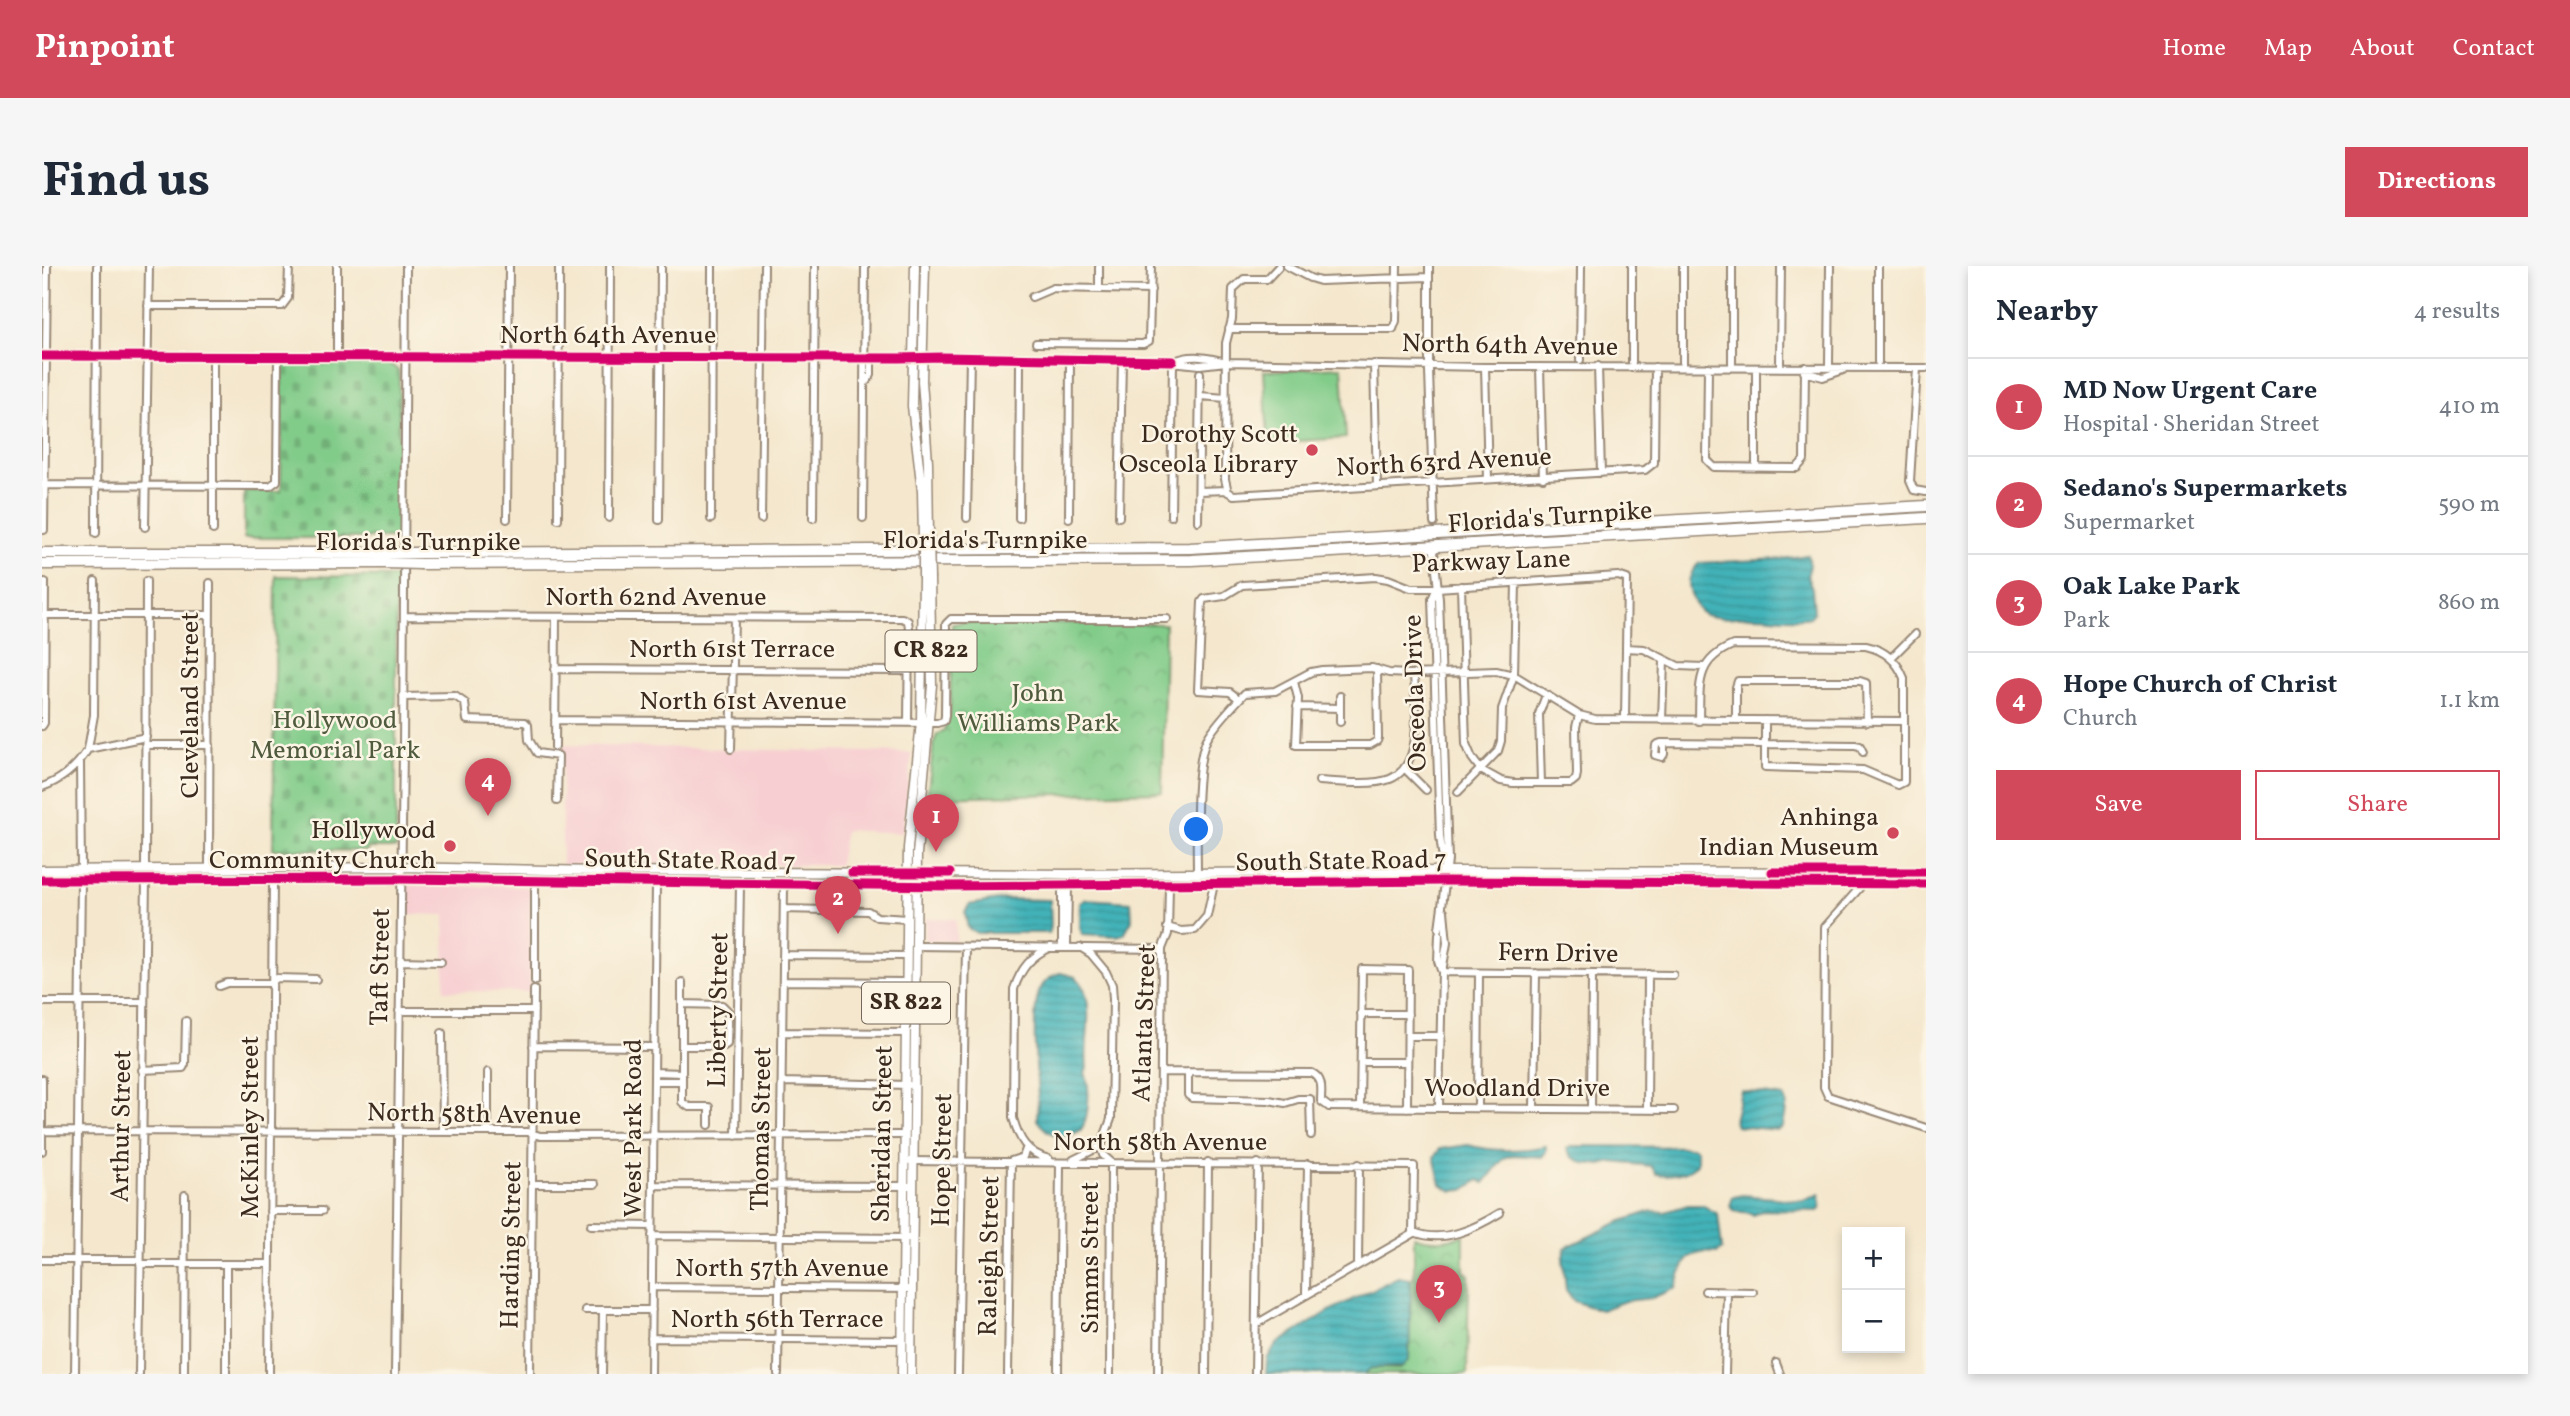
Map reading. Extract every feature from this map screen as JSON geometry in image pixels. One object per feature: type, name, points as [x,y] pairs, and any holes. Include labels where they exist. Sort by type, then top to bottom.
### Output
[{"type":"highway","name":"Florida's Turnpike","points":[[422,558],[1190,548],[1926,506]]},
{"type":"highway","name":"Florida's Turnpike","points":[[42,553],[386,558],[1192,560],[1926,517]]},
{"type":"highway","name":"Florida's Turnpike","points":[[42,564],[386,558]]},
{"type":"main road","name":"Sheridan Street","points":[[915,266],[912,406],[926,537]]},
{"type":"main road","name":"Sheridan Street","points":[[909,1161],[905,1135],[910,1085],[905,1033],[910,810],[932,685],[926,537],[928,462],[922,357],[925,266]]},
{"type":"main road","name":"Sheridan Street","points":[[902,1374],[917,873],[926,722]]},
{"type":"main road","name":"South State Road 7","points":[[42,870],[401,867],[633,872],[1081,874],[1445,871],[1926,872]]},
{"type":"main road","points":[[197,879],[205,875],[208,869]]},
{"type":"main road","points":[[273,881],[276,874],[285,869]]},
{"type":"main road","points":[[513,880],[522,870]]},
{"type":"main road","points":[[536,880],[545,870]]},
{"type":"main road","points":[[621,881],[629,878],[633,872]]},
{"type":"main road","points":[[656,882],[668,872]]},
{"type":"main road","points":[[1571,882],[1583,872]]},
{"type":"main road","points":[[1770,883],[1778,879],[1783,872]]},
{"type":"main road","points":[[786,885],[793,880],[795,873]]},
{"type":"main road","points":[[1671,883],[1680,877],[1679,873]]},
{"type":"main road","points":[[1065,886],[1070,878],[1081,874]]},
{"type":"main road","name":"South State Road 7","points":[[42,880],[273,881],[401,878],[907,886],[1445,881],[1926,884]]},
{"type":"main road","name":"Sheridan Street","points":[[908,1238],[912,1289],[911,1374]]},
{"type":"street","points":[[44,530],[47,266]]},
{"type":"street","points":[[96,533],[97,266]]},
{"type":"street","points":[[145,527],[149,266]]},
{"type":"street","points":[[148,306],[282,306],[286,302],[289,266]]},
{"type":"street","points":[[337,266],[337,356]]},
{"type":"street","name":"Taft Street","points":[[395,1374],[406,266]]},
{"type":"street","points":[[507,519],[509,266]]},
{"type":"street","points":[[558,519],[559,266]]},
{"type":"street","points":[[609,518],[610,266]]},
{"type":"street","points":[[659,520],[661,266]]},
{"type":"street","points":[[711,519],[712,266]]},
{"type":"street","points":[[761,519],[764,266]]},
{"type":"street","points":[[813,518],[815,266]]},
{"type":"street","points":[[863,518],[865,384],[868,358],[865,266]]},
{"type":"street","points":[[1099,266],[1099,289]]},
{"type":"street","points":[[1036,343],[1143,344],[1149,341],[1151,266]]},
{"type":"street","points":[[1199,491],[1227,490],[1226,362],[1233,289],[1244,279],[1267,279],[1279,266]]},
{"type":"street","points":[[1287,266],[1320,281],[1370,277],[1429,277]]},
{"type":"street","points":[[1228,329],[1393,329],[1396,321],[1397,266]]},
{"type":"street","points":[[1429,266],[1428,362],[1434,523]]},
{"type":"street","points":[[1580,360],[1581,266]]},
{"type":"street","points":[[1632,266],[1632,362]]},
{"type":"street","points":[[1683,362],[1684,266]]},
{"type":"street","points":[[1732,266],[1732,363]]},
{"type":"street","points":[[1780,364],[1781,266]]},
{"type":"street","points":[[1829,364],[1830,266]]},
{"type":"street","points":[[1878,266],[1878,362]]},
{"type":"street","points":[[1032,297],[1053,288],[1151,290]]},
{"type":"street","name":"North 64th Avenue","points":[[44,356],[922,357],[1070,360],[1151,357],[1173,361],[1183,357],[1203,356],[1226,362],[1428,362],[1485,367],[1805,370],[1926,368]]},
{"type":"street","points":[[213,356],[213,530]]},
{"type":"street","points":[[43,485],[270,486],[277,481],[278,356]]},
{"type":"street","points":[[967,518],[970,358]]},
{"type":"street","points":[[1019,518],[1020,359]]},
{"type":"street","points":[[1069,518],[1070,360]]},
{"type":"street","points":[[1119,517],[1122,360]]},
{"type":"street","points":[[1171,516],[1173,361]]},
{"type":"street","points":[[1374,363],[1377,486]]},
{"type":"street","points":[[1598,366],[1601,473]]},
{"type":"street","points":[[1485,367],[1488,479]]},
{"type":"street","points":[[1540,367],[1543,478]]},
{"type":"street","name":"North 63rd Avenue","points":[[1227,490],[1234,495],[1645,470],[1654,463],[1655,367]]},
{"type":"street","points":[[1708,367],[1707,460],[1709,465],[1714,467],[1802,466],[1805,370]]},
{"type":"street","points":[[1756,368],[1756,468]]},
{"type":"street","points":[[1917,368],[1909,481],[1914,490],[1926,492]]},
{"type":"street","points":[[1198,521],[1200,373]]},
{"type":"street","points":[[1200,397],[1226,398]]},
{"type":"street","name":"Osceola Drive","points":[[1434,552],[1439,599],[1441,860],[1445,871],[1443,907]]},
{"type":"street","name":"Parkway Lane","points":[[1239,699],[1230,692],[1198,690],[1200,608],[1204,599],[1224,596],[1246,584],[1381,577],[1411,588],[1437,588],[1618,576],[1626,579],[1626,648]]},
{"type":"street","points":[[145,869],[146,581]]},
{"type":"street","points":[[42,726],[45,582]]},
{"type":"street","points":[[42,788],[66,775],[80,762],[88,749],[94,715],[95,582]]},
{"type":"street","name":"Cleveland Street","points":[[208,869],[210,583]]},
{"type":"street","points":[[1458,792],[1498,751],[1501,741],[1502,709],[1514,675],[1516,583]]},
{"type":"street","points":[[1461,586],[1466,744],[1481,770],[1501,781],[1571,783],[1576,779],[1576,727],[1579,715]]},
{"type":"street","points":[[43,615],[210,615]]},
{"type":"street","name":"North 62nd Avenue","points":[[404,616],[902,618],[908,621],[908,671]]},
{"type":"street","points":[[555,747],[556,617]]},
{"type":"street","points":[[731,749],[734,619]]},
{"type":"street","points":[[926,722],[944,721],[946,624],[951,619],[1167,619]]},
{"type":"street","points":[[1891,658],[1915,634]]},
{"type":"street","points":[[1699,721],[1704,667],[1724,649],[1740,644],[1866,646],[1878,649],[1900,668],[1904,678],[1904,782],[1898,785],[1863,770],[1765,767],[1765,720]]},
{"type":"street","points":[[1625,719],[1626,648],[1644,649],[1664,662],[1678,667],[1704,667]]},
{"type":"street","points":[[1661,720],[1664,662]]},
{"type":"street","name":"North 61st Terrace","points":[[555,669],[908,671]]},
{"type":"street","points":[[1294,682],[1297,688],[1296,745],[1370,745],[1377,741],[1377,670]]},
{"type":"street","points":[[1197,874],[1195,852],[1203,750],[1207,738],[1239,699],[1249,691],[1275,691],[1311,672],[1377,670],[1415,674],[1496,671],[1514,675],[1579,715],[1595,719],[1904,721]]},
{"type":"street","points":[[908,671],[908,722]]},
{"type":"street","points":[[1319,781],[1389,780],[1404,768],[1415,749],[1415,674]]},
{"type":"street","points":[[1736,720],[1738,681],[1860,681],[1866,683],[1867,722]]},
{"type":"street","points":[[1541,783],[1539,714],[1546,695]]},
{"type":"street","points":[[403,697],[455,696],[465,703],[467,720],[525,722],[528,725],[529,740],[537,752],[558,756],[557,801]]},
{"type":"street","points":[[1340,696],[1340,722]]},
{"type":"street","points":[[1297,707],[1340,708]]},
{"type":"street","name":"North 61st Avenue","points":[[555,720],[926,722]]},
{"type":"street","points":[[88,749],[146,741],[210,745]]},
{"type":"street","points":[[1664,743],[1855,745],[1860,746],[1863,752]]},
{"type":"street","points":[[80,762],[81,870]]},
{"type":"street","points":[[1404,768],[1426,790]]},
{"type":"street","name":"Arthur Street","points":[[139,1374],[146,879]]},
{"type":"street","points":[[75,1374],[81,880]]},
{"type":"street","points":[[535,981],[536,880]]},
{"type":"street","name":"McKinley Street","points":[[270,1374],[273,881]]},
{"type":"street","name":"West Park Road","points":[[651,1374],[656,882]]},
{"type":"street","name":"Liberty Street","points":[[736,1136],[740,884]]},
{"type":"street","name":"Atlanta Street","points":[[1158,1374],[1162,949],[1168,934],[1169,884]]},
{"type":"street","points":[[1167,927],[1181,932],[1195,930],[1207,916],[1214,884]]},
{"type":"street","points":[[1863,884],[1825,927],[1824,1087],[1828,1096],[1926,1128]]},
{"type":"street","name":"Thomas Street","points":[[778,1374],[786,885]]},
{"type":"street","points":[[1065,886],[1065,947]]},
{"type":"street","points":[[1441,935],[1443,907]]},
{"type":"street","points":[[1439,1108],[1442,972],[1438,961],[1443,907]]},
{"type":"street","points":[[784,909],[868,911],[877,918],[907,919]]},
{"type":"street","points":[[916,946],[1162,949]]},
{"type":"street","points":[[1051,947],[1030,960],[1019,974],[1014,989],[1013,1118],[1026,1149],[1039,1157],[1060,1163],[1080,1158],[1101,1146],[1111,1119],[1112,985],[1106,972],[1091,954],[1080,947]]},
{"type":"street","name":"Hope Street","points":[[958,1374],[966,948]]},
{"type":"street","points":[[783,955],[906,956]]},
{"type":"street","points":[[400,961],[441,962]]},
{"type":"street","points":[[1360,1107],[1362,969],[1408,970],[1407,1108]]},
{"type":"street","name":"Fern Drive","points":[[1442,972],[1673,975]]},
{"type":"street","points":[[1478,1108],[1479,972]]},
{"type":"street","points":[[1534,1108],[1536,973]]},
{"type":"street","points":[[1591,1109],[1592,974]]},
{"type":"street","points":[[1647,1110],[1648,974]]},
{"type":"street","points":[[219,986],[227,983],[271,983],[277,978],[316,979]]},
{"type":"street","points":[[783,981],[906,982]]},
{"type":"street","points":[[682,982],[682,1102],[689,1107],[709,1107],[709,1125]]},
{"type":"street","name":"Harding Street","points":[[530,1374],[534,990]]},
{"type":"street","points":[[42,1002],[143,1002]]},
{"type":"street","points":[[682,1004],[722,1004],[729,1011],[727,1044],[682,1046]]},
{"type":"street","points":[[399,1011],[534,1012]]},
{"type":"street","points":[[1361,1014],[1408,1014]]},
{"type":"street","points":[[142,1070],[183,1068],[186,1021]]},
{"type":"street","points":[[782,1032],[905,1033]]},
{"type":"street","points":[[442,1033],[443,1132]]},
{"type":"street","points":[[1408,1036],[1441,1036]]},
{"type":"street","points":[[533,1046],[654,1047]]},
{"type":"street","points":[[1361,1062],[1408,1062]]},
{"type":"street","points":[[488,1072],[488,1132]]},
{"type":"street","points":[[654,1072],[682,1073]]},
{"type":"street","points":[[1161,1072],[1188,1072],[1188,1095],[1192,1098],[1269,1100],[1285,1103],[1310,1099],[1311,1135]]},
{"type":"street","name":"Woodland Drive","points":[[1188,1072],[1312,1073],[1318,1076],[1321,1082],[1321,1101],[1324,1105],[1341,1108],[1674,1110]]},
{"type":"street","points":[[42,1079],[42,1151]]},
{"type":"street","points":[[654,1081],[682,1081]]},
{"type":"street","points":[[782,1083],[910,1085]]},
{"type":"street","name":"North 58th Avenue","points":[[42,1131],[488,1132],[653,1137],[905,1135]]},
{"type":"street","name":"Simms Street","points":[[1101,1146],[1102,1155],[1111,1162],[1110,1374]]},
{"type":"street","name":"Raleigh Street","points":[[1008,1374],[1011,1161],[1023,1157],[1026,1149]]},
{"type":"street","name":"North 58th Avenue","points":[[909,1161],[1414,1166],[1413,1233]]},
{"type":"street","points":[[1058,1374],[1060,1163]]},
{"type":"street","points":[[1206,1374],[1208,1163]]},
{"type":"street","points":[[1255,1374],[1258,1163]]},
{"type":"street","points":[[1306,1294],[1308,1164]]},
{"type":"street","points":[[1358,1265],[1359,1164]]},
{"type":"street","points":[[532,1184],[595,1184]]},
{"type":"street","points":[[653,1185],[909,1186]]},
{"type":"street","points":[[184,1374],[185,1195]]},
{"type":"street","points":[[270,1211],[322,1211]]},
{"type":"street","points":[[1256,1324],[1413,1233],[1425,1237],[1457,1235],[1500,1213]]},
{"type":"street","points":[[591,1225],[652,1226]]},
{"type":"street","points":[[652,1236],[908,1238]]},
{"type":"street","points":[[42,1259],[184,1265],[269,1264]]},
{"type":"street","points":[[226,1265],[226,1374]]},
{"type":"street","name":"North 57th Avenue","points":[[652,1287],[912,1289]]},
{"type":"street","points":[[1705,1292],[1753,1292]]},
{"type":"street","points":[[1725,1374],[1727,1292]]},
{"type":"street","points":[[585,1310],[652,1310]]},
{"type":"street","points":[[602,1374],[604,1310]]},
{"type":"street","name":"North 56th Terrace","points":[[652,1338],[903,1340]]},
{"type":"street","points":[[1776,1363],[1780,1374]]},
{"type":"shaded area","points":[[562,745],[912,753],[902,833],[845,830],[839,865],[562,865]]},
{"type":"shaded area","points":[[406,887],[530,888],[530,992],[444,991],[445,915],[406,914]]},
{"type":"shaded area","points":[[926,918],[956,919],[956,941],[925,941]]},
{"type":"green space","points":[[282,364],[390,364],[399,371],[399,538],[244,538],[244,491],[281,491]]},
{"type":"green space","points":[[1342,367],[1346,438],[1268,443],[1264,371]]},
{"type":"green space","name":"Hollywood Memorial Park","points":[[276,576],[396,577],[396,848],[368,848],[367,851],[273,849]]},
{"type":"green space","name":"John Williams Park","points":[[952,624],[1165,624],[1162,792],[927,797],[934,742],[937,735],[944,730],[950,714]]},
{"type":"green space","points":[[1464,1235],[1464,1271],[1469,1275],[1467,1374],[1364,1374],[1371,1368],[1400,1369],[1409,1359],[1410,1279],[1414,1277],[1414,1236],[1439,1240]]},
{"type":"water","points":[[1808,555],[1810,566],[1807,576],[1812,588],[1814,612],[1810,617],[1711,616],[1702,613],[1696,606],[1689,586],[1692,572],[1699,563]]},
{"type":"water","points":[[1004,899],[1050,900],[1049,933],[977,933],[968,928],[965,913],[969,905]]},
{"type":"water","points":[[1086,899],[1131,902],[1132,920],[1124,934],[1082,934],[1080,903]]},
{"type":"water","points":[[1060,973],[1076,977],[1083,986],[1088,1008],[1085,1072],[1088,1109],[1081,1130],[1062,1136],[1046,1130],[1037,1120],[1035,1044],[1035,1013],[1040,990],[1048,979]]},
{"type":"water","points":[[1741,1091],[1784,1097],[1787,1103],[1783,1127],[1778,1130],[1736,1126],[1734,1121]]},
{"type":"water","points":[[1468,1145],[1507,1150],[1546,1146],[1546,1152],[1542,1157],[1513,1155],[1504,1158],[1484,1183],[1479,1180],[1464,1190],[1452,1191],[1441,1184],[1434,1157],[1440,1149]]},
{"type":"water","points":[[1571,1146],[1694,1147],[1697,1164],[1679,1173],[1657,1174],[1651,1166],[1612,1162],[1601,1165],[1584,1163],[1572,1157],[1567,1149]]},
{"type":"water","points":[[1820,1194],[1821,1208],[1818,1211],[1763,1210],[1753,1215],[1735,1211],[1730,1206],[1733,1197],[1743,1195],[1804,1201]]},
{"type":"water","points":[[1688,1205],[1702,1205],[1718,1214],[1722,1249],[1717,1253],[1692,1256],[1681,1271],[1676,1288],[1652,1298],[1625,1301],[1601,1310],[1574,1301],[1566,1290],[1563,1258],[1565,1248],[1619,1222],[1652,1211],[1665,1212]]},
{"type":"water","points":[[1398,1277],[1410,1279],[1411,1286],[1409,1359],[1403,1367],[1371,1368],[1364,1374],[1266,1374],[1267,1359],[1277,1344],[1331,1310]]},
{"type":"cycle path","points":[[42,356],[942,357],[1173,361]]},
{"type":"cycle path","points":[[1772,872],[1926,872]]},
{"type":"cycle path","points":[[852,873],[950,873]]},
{"type":"cycle path","points":[[42,880],[401,879],[950,886],[1445,881],[1926,884]]},
{"type":"place","name":"Dorothy Scott Osceola Library","points":[[1312,450]]},
{"type":"place","name":"Hope Church of Christ","points":[[488,816]]},
{"type":"place","name":"Anhinga Indian Museum","points":[[1893,833]]},
{"type":"place","name":"Hollywood Community Church","points":[[450,846]]},
{"type":"place","name":"MD Now Urgent Care","points":[[936,852]]},
{"type":"place","name":"Sedano's Supermarkets","points":[[838,934]]},
{"type":"place","name":"Oak Lake Park","points":[[1439,1323]]}]
